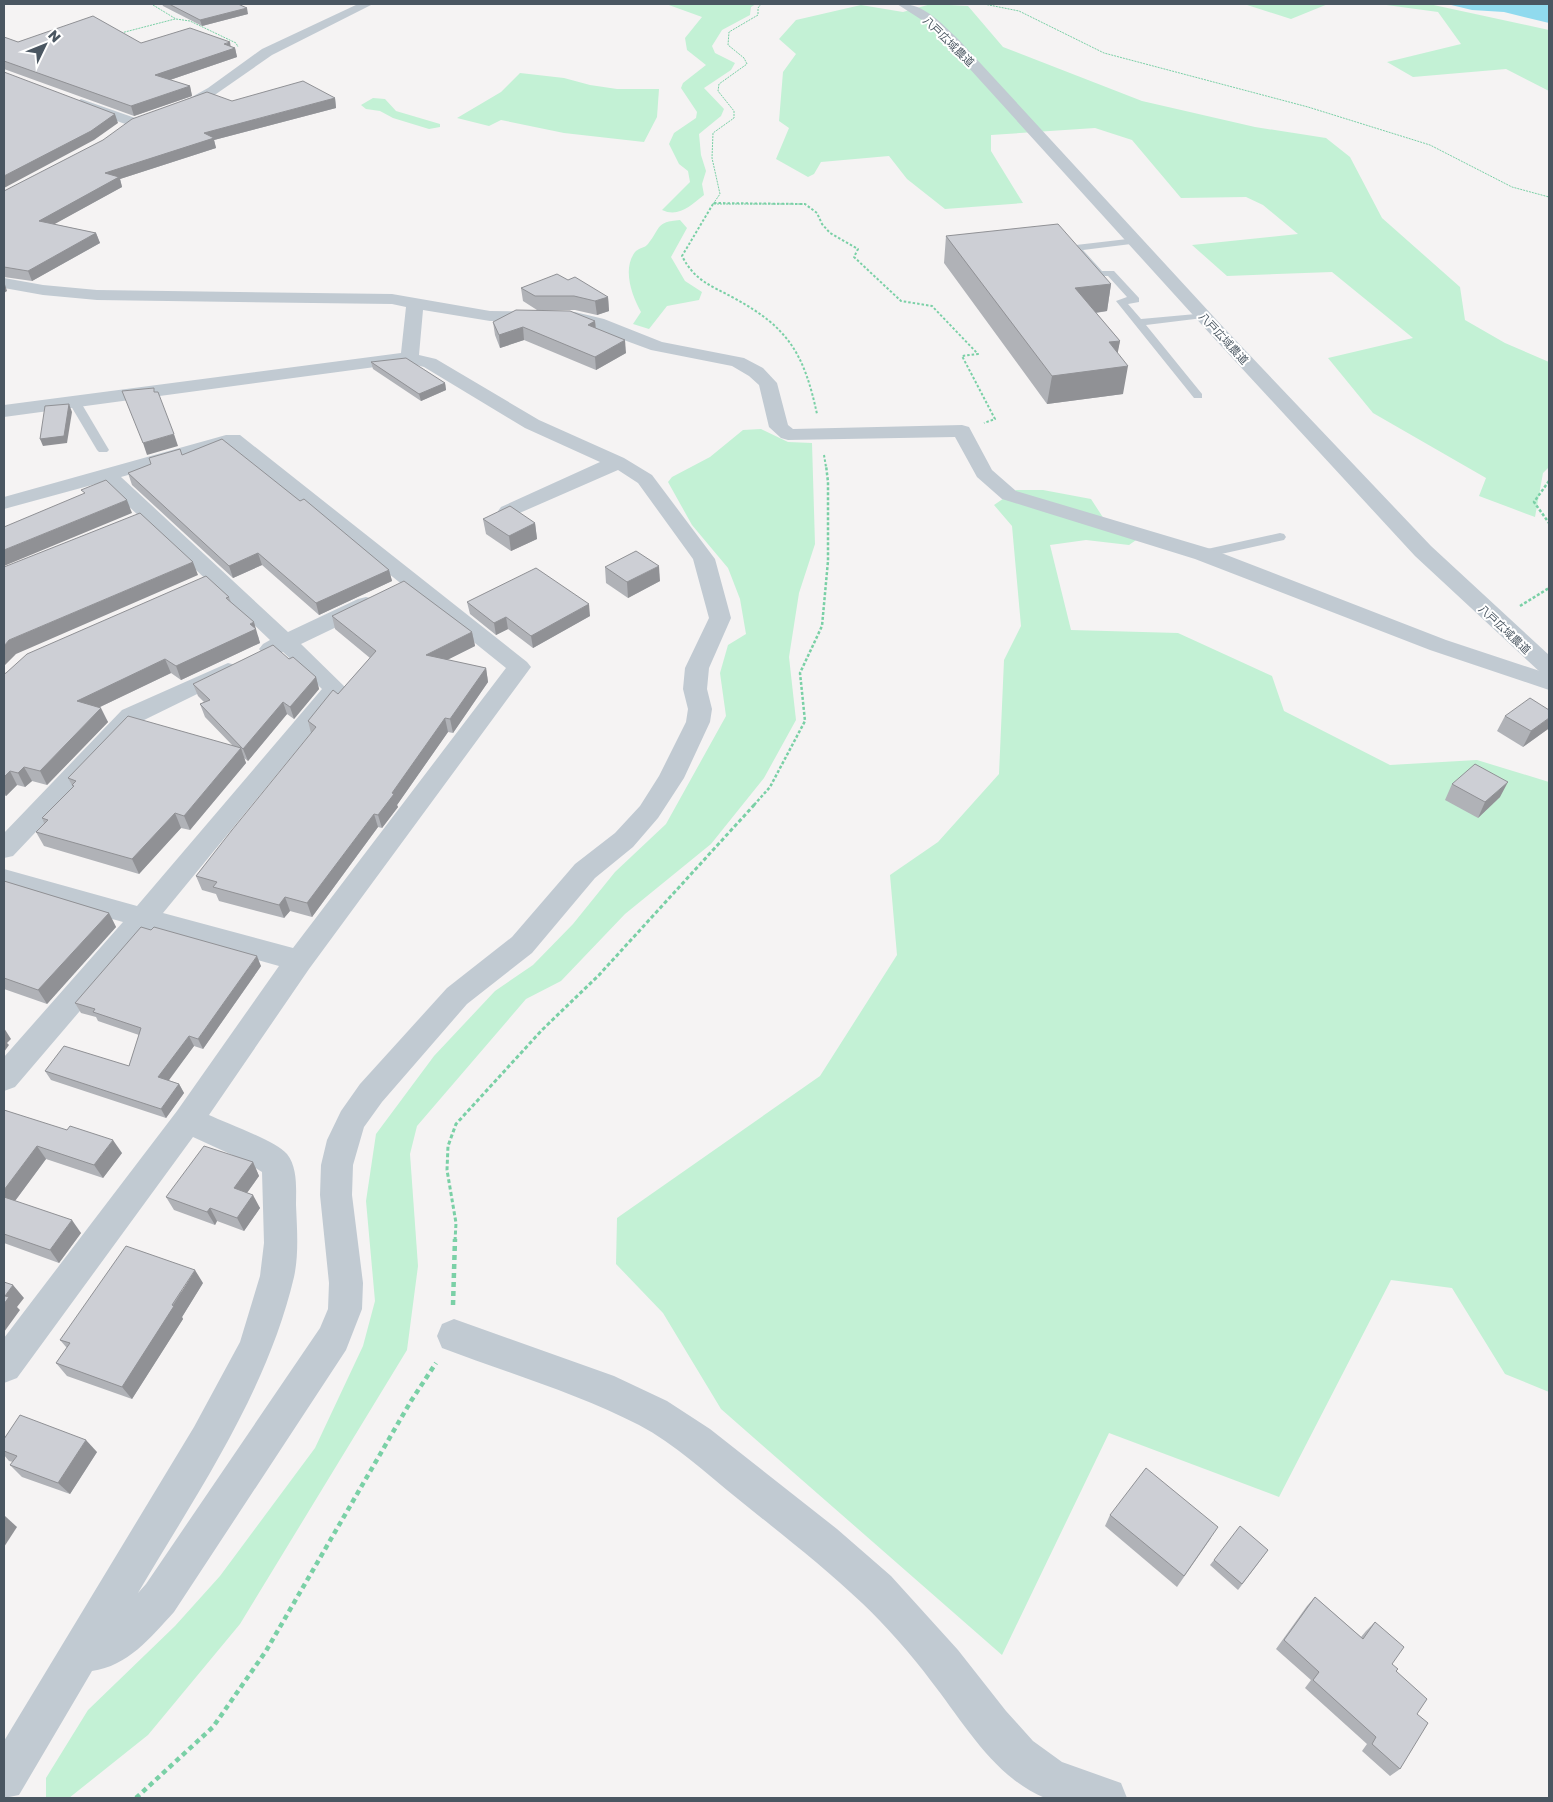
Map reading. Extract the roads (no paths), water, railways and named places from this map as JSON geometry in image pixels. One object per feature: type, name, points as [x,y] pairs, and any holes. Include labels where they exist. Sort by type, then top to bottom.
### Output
[{"type":"street","points":[[167,112],[205,97],[262,56],[367,4]]},
{"type":"street","name":"八戸広域農道","points":[[903,4],[929,19],[954,43],[1203,315],[1423,551],[1498,623],[1549,668]]},
{"type":"street","points":[[72,100],[138,121],[117,134]]},
{"type":"street","points":[[4,283],[44,290],[97,295],[356,297],[415,302],[490,316],[575,317],[598,323],[657,346],[738,362],[756,372],[768,383],[779,427],[788,434],[962,431],[984,473],[1009,495],[1203,554],[1438,645],[1549,682]]},
{"type":"street","points":[[408,358],[414,338],[415,302]]},
{"type":"street","points":[[4,411],[408,358],[430,363],[532,424],[617,462],[645,479],[704,560],[710,574],[720,618],[697,668],[695,688],[700,709],[698,722],[671,778],[649,812],[624,840],[585,871],[522,945],[457,996],[371,1093],[352,1120],[343,1140],[337,1165],[336,1195],[346,1283],[344,1309],[334,1338],[160,1598],[131,1629],[105,1649],[78,1653]]},
{"type":"street","points":[[4,503],[108,476],[233,439],[397,589],[519,668],[299,961],[188,1120],[4,1366]]},
{"type":"street","points":[[508,512],[617,462]]},
{"type":"street","points":[[4,1078],[143,918],[335,689],[286,642],[205,582],[139,520],[108,476]]},
{"type":"street","points":[[4,849],[131,716],[397,589]]},
{"type":"street","points":[[4,879],[299,961]]},
{"type":"street","points":[[4,1780],[78,1653],[208,1440],[256,1347],[277,1276],[281,1243],[279,1174],[275,1163],[252,1149],[188,1120]]},
{"type":"street","points":[[454,1336],[602,1388],[654,1414],[697,1442],[823,1543],[877,1590],[944,1664],[991,1726],[1018,1756],[1050,1779],[1106,1798]]},
{"type":"lane","points":[[1136,241],[1076,248],[1099,274],[1111,273],[1135,300],[1121,302],[1198,396]]},
{"type":"lane","points":[[1138,323],[1203,315]]},
{"type":"lane","points":[[74,401],[103,450]]},
{"type":"lane","points":[[1203,554],[1280,537]]},
{"type":"water","points":[[1447,4],[1549,4],[1549,23],[1504,12],[1472,10]]}]
